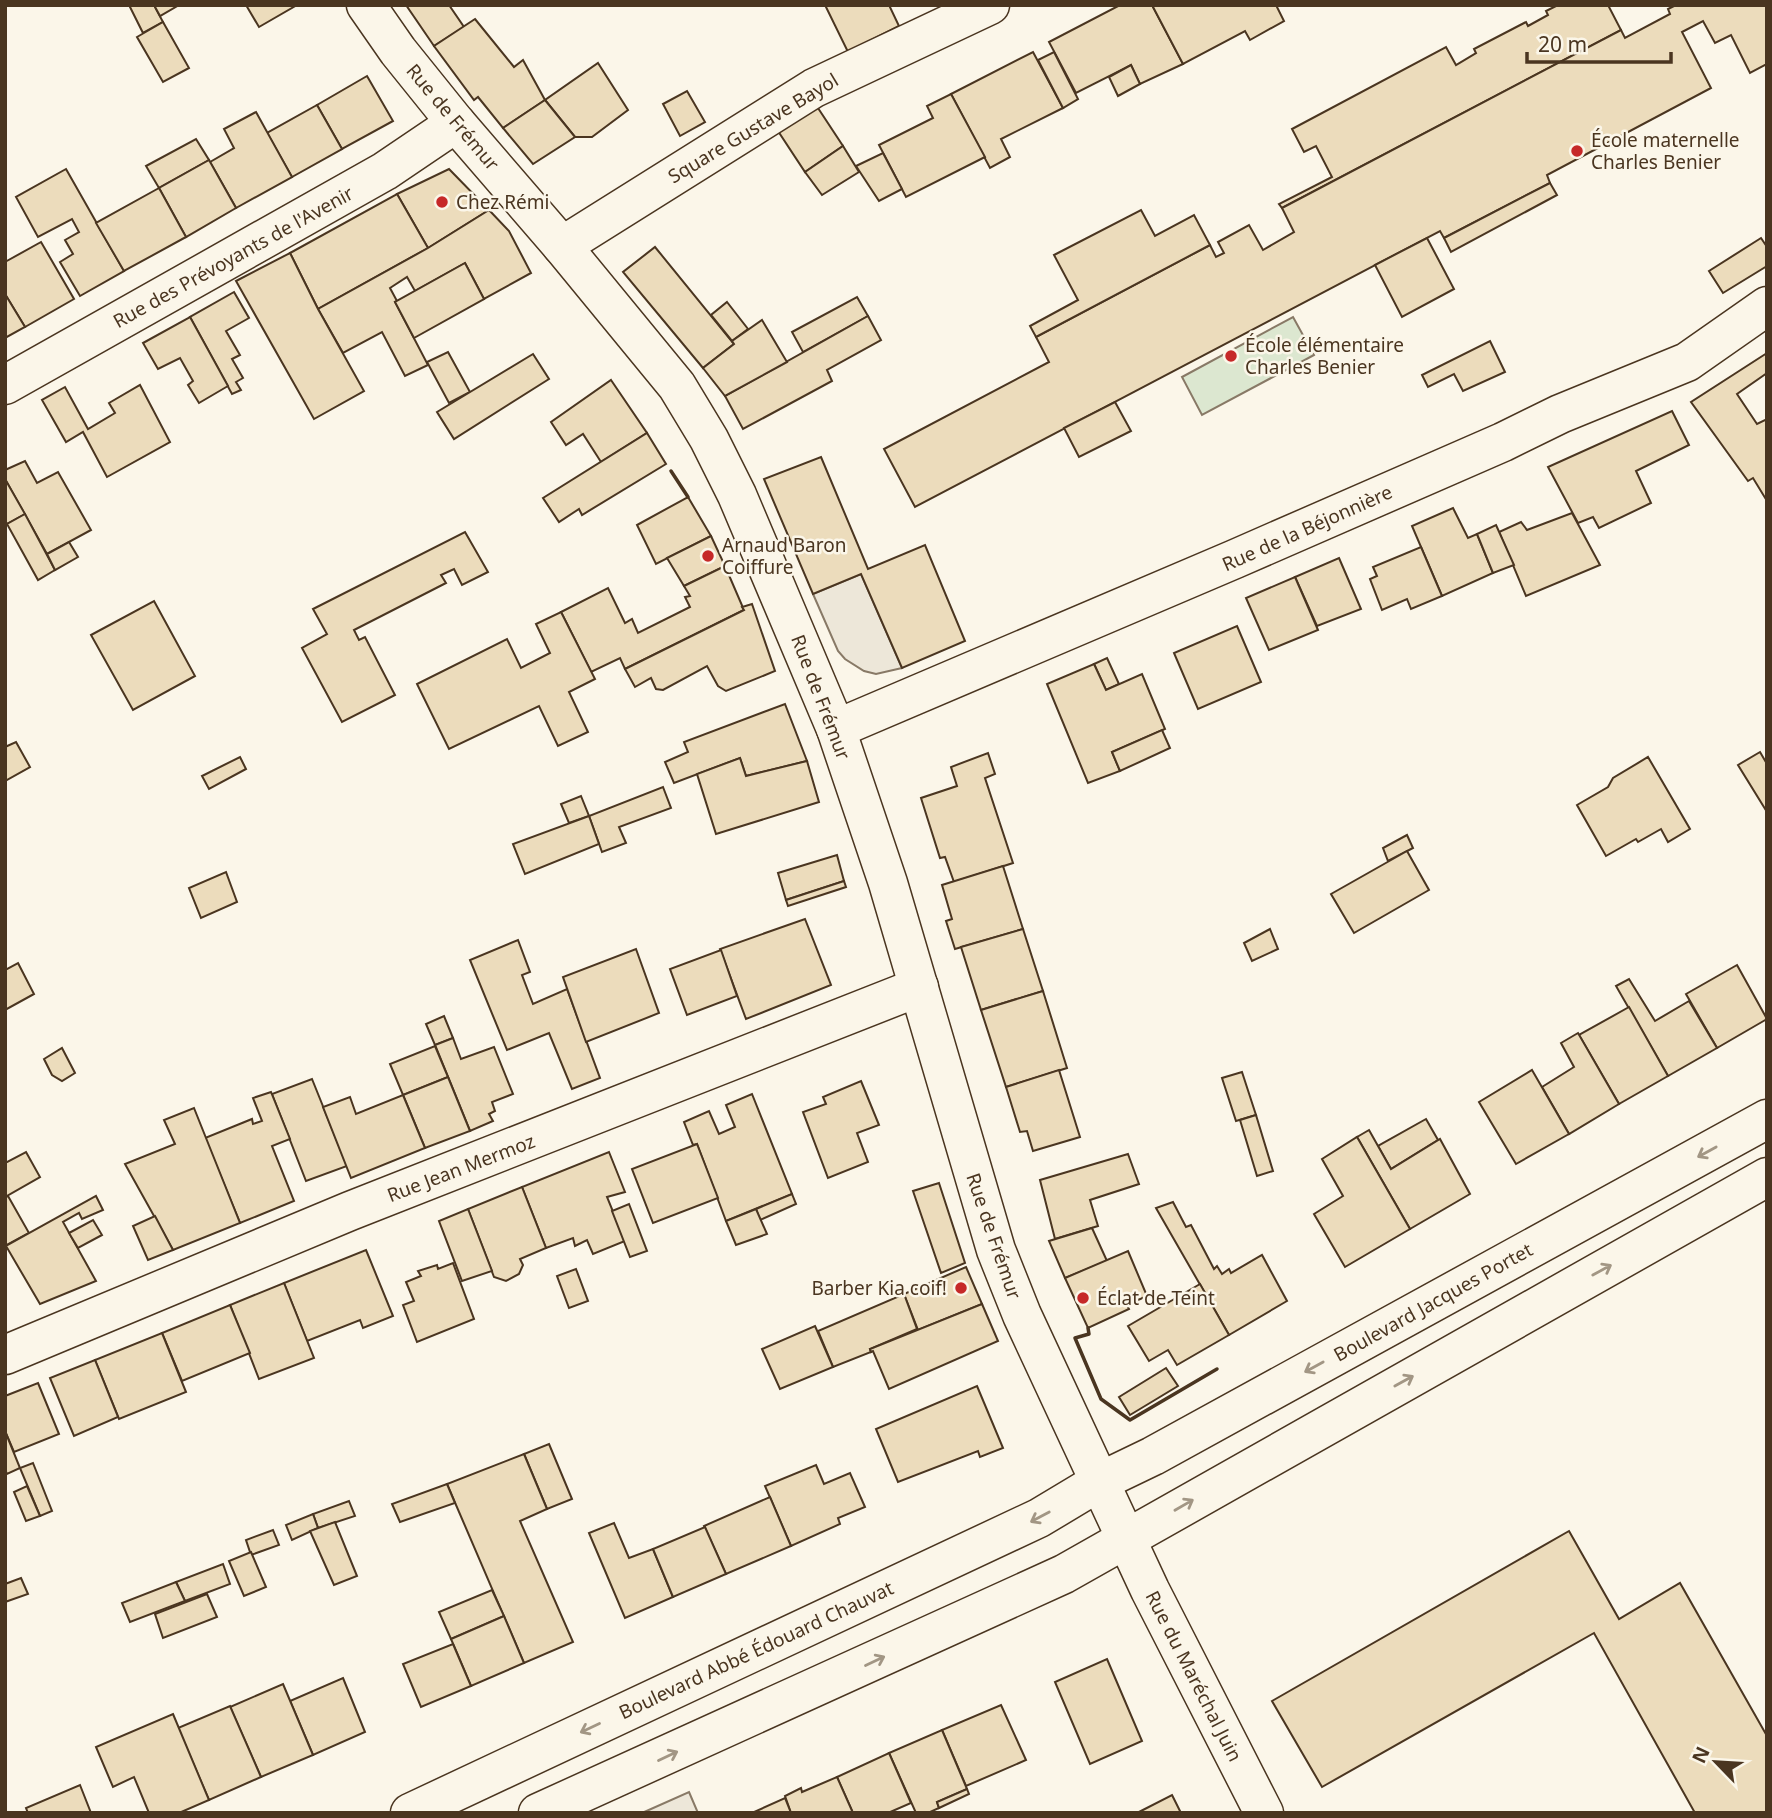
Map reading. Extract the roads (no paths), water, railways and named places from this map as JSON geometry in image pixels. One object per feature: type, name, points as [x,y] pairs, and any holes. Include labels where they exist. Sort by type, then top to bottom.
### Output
[{"type":"street","name":"Rue de Frémur","points":[[366,5],[398,51],[456,123],[677,386],[709,439],[760,548],[836,729],[884,871],[996,1250],[1022,1315],[1125,1539]]},
{"type":"street","name":"Square Gustave Bayol","points":[[562,246],[814,88],[989,5]]},
{"type":"street","name":"Rue des Prévoyants de l'Avenir","points":[[5,385],[385,171],[456,123]]},
{"type":"street","name":"Rue de la Béjonnière","points":[[836,729],[1222,565],[1503,442],[1560,414],[1687,362],[1767,306]]},
{"type":"street","name":"Rue Jean Mermoz","points":[[5,1355],[350,1211],[919,987]]},
{"type":"street","name":"Boulevard Jacques Portet","points":[[1099,1482],[1153,1456],[1767,1119]]},
{"type":"street","points":[[538,1813],[1052,1580],[1767,1177]]},
{"type":"street","name":"Boulevard Abbé Édouard Chauvat","points":[[410,1813],[1039,1518],[1099,1482]]},
{"type":"street","name":"Rue du Maréchal Juin","points":[[1125,1539],[1264,1813]]},
{"type":"place","name":"École maternelle Charles Benier","points":[[1577,151]]},
{"type":"place","name":"Chez Rémi","points":[[442,202]]},
{"type":"place","name":"École élémentaire Charles Benier","points":[[1231,356]]},
{"type":"place","name":"Arnaud Baron Coiffure","points":[[708,556]]},
{"type":"place","name":"Barber Kia coif!","points":[[961,1288]]},
{"type":"place","name":"Éclat de Teint","points":[[1083,1298]]}]
